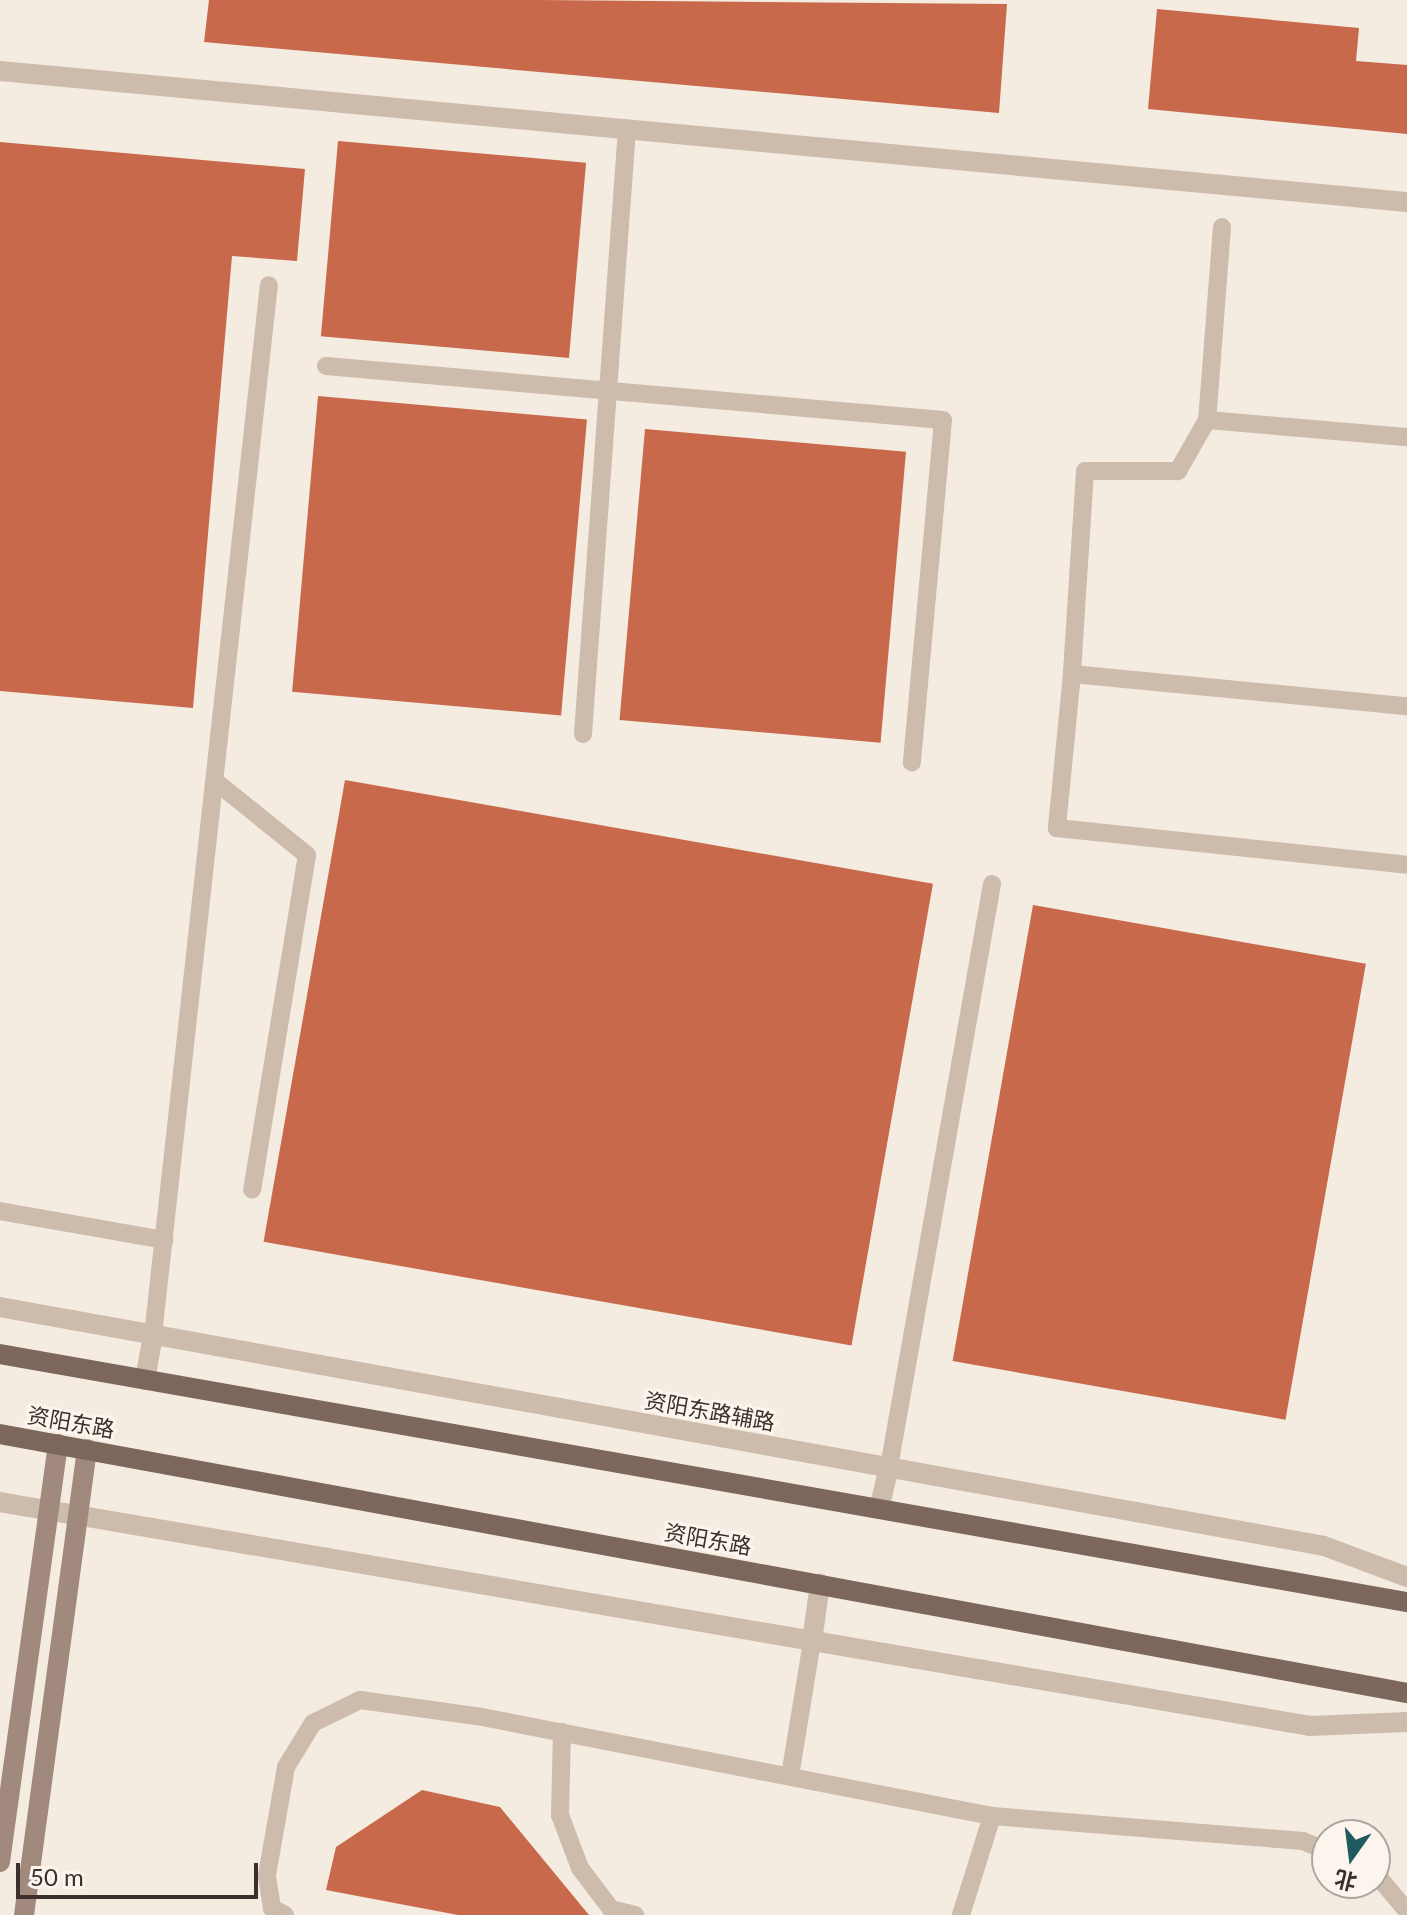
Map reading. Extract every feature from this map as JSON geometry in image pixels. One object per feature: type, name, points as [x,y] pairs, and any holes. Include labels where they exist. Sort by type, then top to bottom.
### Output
[{"type":"main road","points":[[0,1354],[1407,1602]]},
{"type":"main road","name":"资阳东路","points":[[0,1434],[1407,1693]]},
{"type":"street","points":[[0,71],[1407,202]]},
{"type":"street","name":"资阳东路辅路","points":[[0,1307],[1324,1546],[1407,1577]]},
{"type":"street","points":[[145,1380],[153,1335]]},
{"type":"street","points":[[0,1862],[58,1444]]},
{"type":"street","points":[[24,1915],[87,1449]]},
{"type":"street","points":[[879,1509],[889,1467]]},
{"type":"street","points":[[0,1502],[1310,1726],[1407,1722]]},
{"type":"street","points":[[812,1641],[820,1584]]},
{"type":"lane","points":[[583,734],[627,129]]},
{"type":"lane","points":[[1222,227],[1207,420],[1178,471],[1085,471],[1072,674],[1057,828],[1407,865]]},
{"type":"lane","points":[[153,1335],[269,285]]},
{"type":"lane","points":[[326,366],[607,388],[943,420],[912,763]]},
{"type":"lane","points":[[1207,420],[1407,437]]},
{"type":"lane","points":[[1072,674],[1407,706]]},
{"type":"lane","points":[[215,781],[307,855],[252,1190]]},
{"type":"lane","points":[[889,1467],[992,884]]},
{"type":"lane","points":[[0,1211],[164,1240]]},
{"type":"lane","points":[[790,1776],[812,1641]]},
{"type":"lane","points":[[285,1915],[272,1908],[267,1875],[286,1767],[313,1723],[360,1700],[562,1732],[992,1816],[1303,1841],[1311,1844]]},
{"type":"lane","points":[[562,1732],[560,1815],[580,1868],[611,1909],[635,1915]]},
{"type":"lane","points":[[961,1915],[992,1816]]},
{"type":"lane","points":[[1391,1892],[1407,1911]]},
{"type":"building","points":[[209,0],[1007,4],[999,113],[204,42]]},
{"type":"building","points":[[1157,9],[1359,28],[1356,61],[1407,65],[1407,134],[1148,109]]},
{"type":"building","points":[[338,141],[586,163],[569,358],[321,336]]},
{"type":"building","points":[[0,142],[305,169],[297,261],[232,256],[193,708],[0,691]]},
{"type":"building","points":[[318,396],[587,420],[561,715],[292,692]]},
{"type":"building","points":[[645,429],[906,452],[881,743],[620,720]]},
{"type":"building","points":[[345,780],[933,884],[851,1346],[264,1242]]},
{"type":"building","points":[[1033,905],[1366,964],[1285,1420],[953,1361]]},
{"type":"building","points":[[422,1790],[500,1807],[589,1915],[458,1915],[326,1890],[336,1847]]}]
